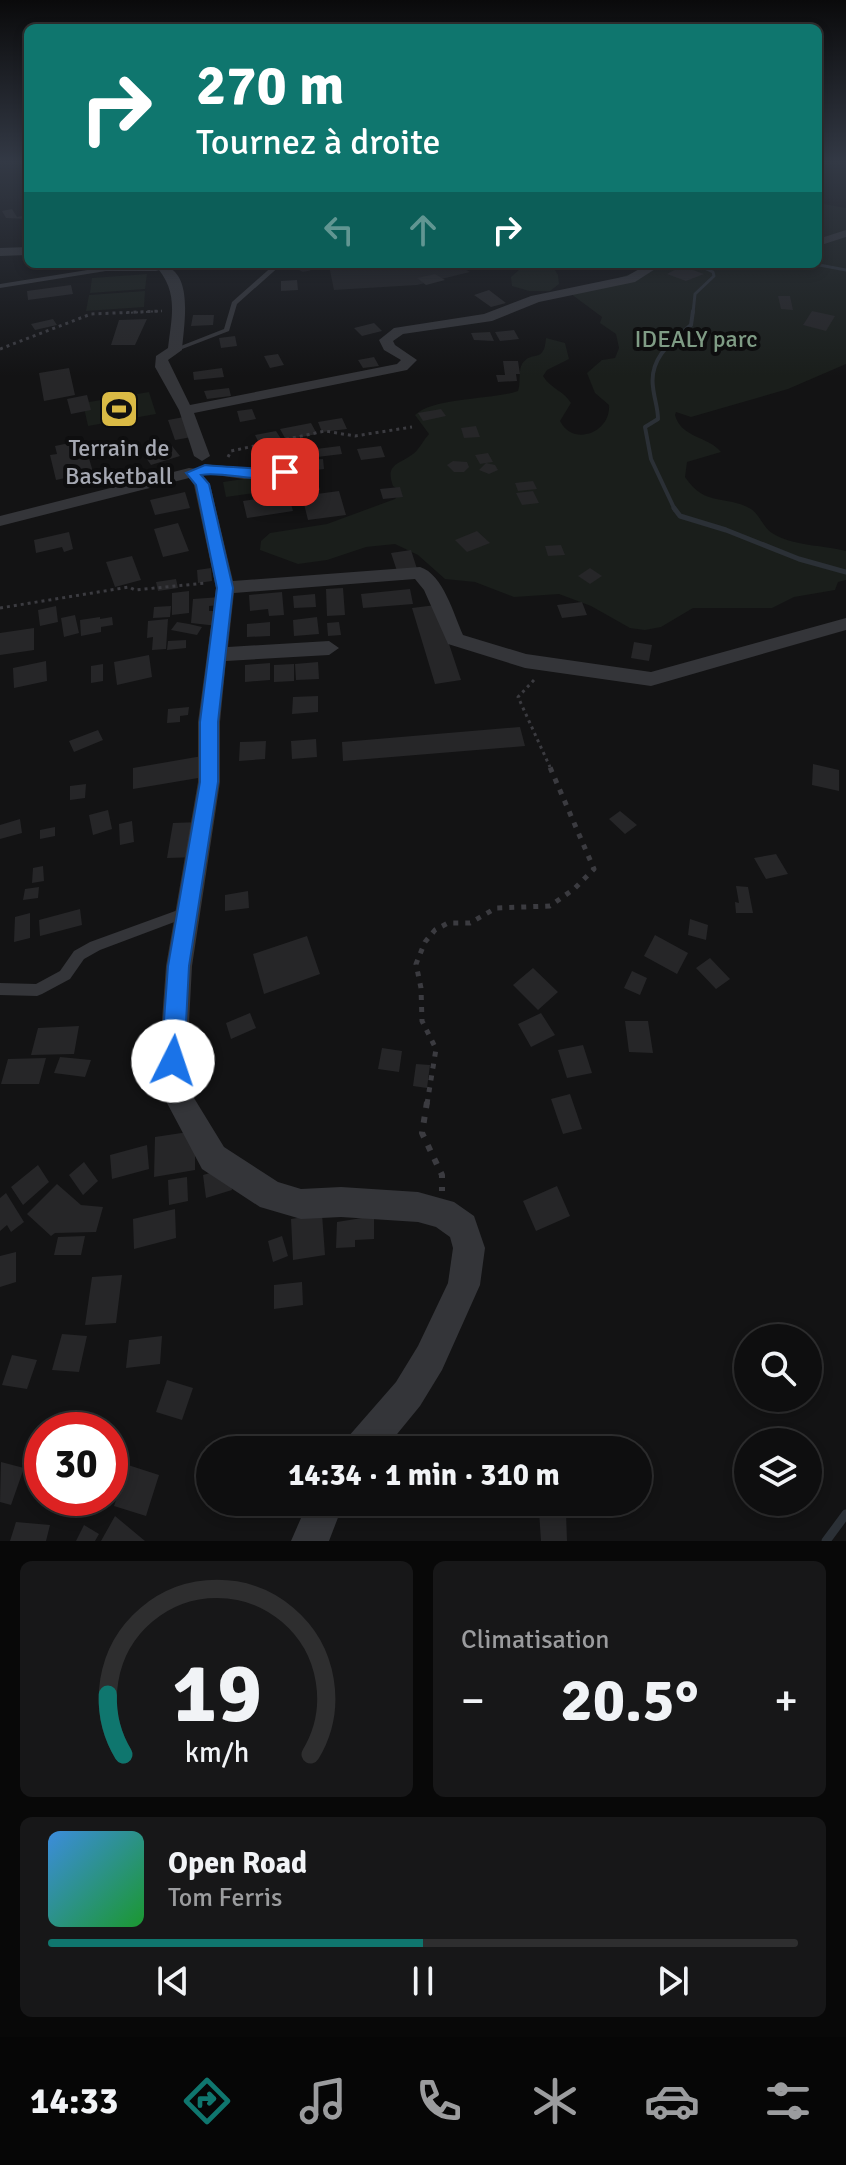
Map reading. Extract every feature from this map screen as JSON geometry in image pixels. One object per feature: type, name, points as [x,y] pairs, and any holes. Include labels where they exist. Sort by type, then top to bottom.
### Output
[{"type":"street","points":[[822,242],[846,233]]},
{"type":"street","points":[[0,252],[24,251]]},
{"type":"street","points":[[169,268],[179,304],[175,350],[161,359],[162,367],[186,410],[192,433],[194,464],[202,484],[225,588],[209,722],[209,782],[179,966],[173,1061],[181,1103],[213,1158],[271,1196],[301,1204],[391,1204],[443,1213],[463,1227],[469,1248],[464,1285],[430,1358],[401,1403],[373,1436]]},
{"type":"street","points":[[186,410],[402,367],[410,360],[389,347],[386,340],[399,331],[487,318],[535,299],[631,279],[650,268]]},
{"type":"street","points":[[0,521],[139,488],[194,464],[227,467],[244,474],[308,471]]},
{"type":"street","points":[[225,588],[420,573],[432,588],[455,639],[525,661],[651,679],[846,624]]},
{"type":"street","points":[[217,655],[329,648]]},
{"type":"street","points":[[310,1541],[320,1516]]},
{"type":"lane","points":[[0,286],[117,268]]},
{"type":"lane","points":[[175,350],[227,330],[234,303],[274,268]]},
{"type":"lane","points":[[0,989],[37,990],[65,975],[79,955],[95,946],[189,911]]},
{"type":"path","points":[[0,349],[91,314],[176,312]]},
{"type":"path","points":[[227,467],[231,451],[325,431],[355,436],[412,427]]},
{"type":"path","points":[[0,608],[129,587],[135,590],[201,582],[225,588]]},
{"type":"path","points":[[443,1213],[442,1175],[422,1133],[436,1049],[422,1021],[421,988],[416,964],[420,953],[435,930],[448,923],[470,923],[496,908],[550,906],[574,889],[594,869],[518,697],[548,665]]},
{"type":"shaded area","points":[[296,268],[320,268],[303,272]]},
{"type":"shaded area","points":[[329,268],[463,268],[470,272],[417,285],[334,290]]},
{"type":"green space","name":"IDEALY parc","points":[[822,232],[846,232],[846,364],[788,389],[691,417],[676,412],[675,415],[678,423],[689,433],[721,452],[687,462],[685,477],[693,487],[708,497],[751,509],[769,530],[780,537],[846,551],[846,580],[838,582],[835,590],[794,597],[772,608],[693,608],[661,627],[645,630],[630,628],[591,606],[559,594],[514,597],[475,582],[445,579],[418,555],[395,544],[366,547],[327,560],[298,564],[260,550],[261,541],[270,533],[327,524],[395,499],[401,492],[393,486],[392,469],[415,452],[429,434],[415,415],[435,405],[518,391],[522,364],[543,351],[546,338],[565,343],[569,359],[547,370],[543,376],[571,403],[560,421],[566,429],[582,435],[598,429],[608,415],[609,405],[595,393],[587,373],[602,360],[615,358],[619,348],[616,334],[600,323],[602,317],[567,291],[602,284],[646,268],[822,268]]},
{"type":"green space","points":[[554,268],[559,284],[550,291],[529,291],[512,286],[511,277],[520,269]]},
{"type":"green space","points":[[147,274],[145,289],[90,293],[92,278]]},
{"type":"green space","points":[[145,291],[144,307],[86,311],[89,295]]},
{"type":"green space","name":"Terrain de Basketball","points":[[149,392],[156,414],[88,426],[83,403]]},
{"type":"green space","points":[[265,476],[269,491],[226,497],[223,482]]},
{"type":"building","points":[[678,268],[688,268],[704,274],[686,281],[667,274]]},
{"type":"building","points":[[435,274],[445,280],[426,285],[417,278]]},
{"type":"building","points":[[297,280],[298,290],[281,291],[281,281]]},
{"type":"building","points":[[71,285],[73,294],[28,300],[27,291]]},
{"type":"building","points":[[489,290],[506,303],[491,307],[474,295]]},
{"type":"building","points":[[778,296],[790,296],[793,310],[781,309]]},
{"type":"building","points":[[812,311],[835,316],[826,331],[803,325]]},
{"type":"building","points":[[193,315],[214,315],[213,325],[191,326]]},
{"type":"building","points":[[53,319],[57,325],[35,330],[31,324]]},
{"type":"building","points":[[147,319],[135,345],[111,345],[119,320]]},
{"type":"building","points":[[374,323],[382,331],[362,336],[354,328]]},
{"type":"building","points":[[514,330],[519,339],[500,341],[495,332]]},
{"type":"building","points":[[490,332],[494,341],[474,340],[471,333]]},
{"type":"building","points":[[235,336],[237,346],[221,348],[219,338]]},
{"type":"building","points":[[278,354],[284,365],[270,368],[264,356]]},
{"type":"building","points":[[374,357],[379,366],[363,368],[358,360]]},
{"type":"building","points":[[503,361],[518,361],[520,374],[516,374],[517,381],[498,382],[496,375],[505,375]]},
{"type":"building","points":[[69,368],[75,395],[44,401],[39,373]]},
{"type":"building","points":[[222,368],[224,377],[194,380],[193,372]]},
{"type":"building","points":[[229,388],[231,396],[207,399],[204,391]]},
{"type":"building","points":[[87,395],[91,410],[71,414],[67,399]]},
{"type":"building","points":[[252,409],[256,419],[240,422],[237,411]]},
{"type":"building","points":[[441,409],[446,416],[423,421],[418,413]]},
{"type":"building","points":[[184,417],[192,437],[175,440],[168,420]]},
{"type":"building","points":[[342,418],[347,429],[322,432],[318,422]]},
{"type":"building","points":[[311,423],[317,434],[286,440],[280,429]]},
{"type":"building","points":[[476,426],[480,437],[464,438],[461,428]]},
{"type":"building","points":[[276,431],[283,442],[261,447],[255,435]]},
{"type":"building","points":[[79,441],[82,449],[86,448],[93,472],[56,480],[50,455],[57,454],[55,446]]},
{"type":"building","points":[[172,446],[180,456],[151,465],[144,455]]},
{"type":"building","points":[[340,446],[342,454],[317,457],[316,449]]},
{"type":"building","points":[[381,446],[385,457],[361,460],[357,449]]},
{"type":"building","points":[[488,453],[493,462],[480,464],[475,455]]},
{"type":"building","points":[[323,459],[324,469],[308,471],[307,460]]},
{"type":"building","points":[[453,461],[467,462],[469,467],[464,472],[454,472],[447,465]]},
{"type":"building","points":[[486,463],[495,465],[498,470],[489,474],[479,470]]},
{"type":"building","points":[[316,477],[320,490],[296,493],[293,480]]},
{"type":"building","points":[[533,481],[537,489],[518,491],[515,483]]},
{"type":"building","points":[[400,487],[403,497],[383,499],[380,489]]},
{"type":"building","points":[[339,491],[346,515],[308,520],[302,496]]},
{"type":"building","points":[[533,491],[539,503],[522,505],[516,493]]},
{"type":"building","points":[[185,492],[190,508],[155,515],[150,500]]},
{"type":"building","points":[[288,494],[293,511],[247,518],[243,501]]},
{"type":"building","points":[[178,523],[189,551],[163,557],[154,529]]},
{"type":"building","points":[[477,531],[490,543],[467,552],[455,540]]},
{"type":"building","points":[[69,532],[73,549],[64,552],[62,547],[36,553],[34,540]]},
{"type":"building","points":[[561,545],[565,555],[548,556],[545,546]]},
{"type":"building","points":[[411,550],[418,572],[398,574],[391,553]]},
{"type":"building","points":[[132,556],[141,580],[115,587],[106,562]]},
{"type":"building","points":[[211,568],[212,581],[198,583],[197,570]]},
{"type":"building","points":[[590,568],[602,576],[590,584],[578,576]]},
{"type":"building","points":[[176,579],[178,588],[158,591],[156,582]]},
{"type":"building","points":[[343,588],[345,615],[327,616],[326,589]]},
{"type":"building","points":[[410,589],[413,604],[363,608],[361,594]]},
{"type":"building","points":[[189,591],[189,613],[172,615],[172,593]]},
{"type":"building","points":[[282,592],[284,615],[269,616],[268,609],[250,611],[249,595]]},
{"type":"building","points":[[315,594],[316,607],[294,608],[293,596]]},
{"type":"building","points":[[221,597],[220,605],[209,606],[209,611],[221,611],[218,626],[191,623],[193,599]]},
{"type":"building","points":[[582,602],[587,615],[562,618],[557,605]]},
{"type":"building","points":[[436,605],[461,680],[435,684],[412,608]]},
{"type":"building","points":[[56,606],[58,622],[40,626],[38,610]]},
{"type":"building","points":[[171,606],[170,617],[153,618],[154,607]]},
{"type":"building","points":[[75,615],[79,633],[64,637],[61,618]]},
{"type":"building","points":[[112,617],[113,625],[101,627],[101,632],[81,636],[80,620]]},
{"type":"building","points":[[317,617],[319,634],[294,636],[293,620]]},
{"type":"building","points":[[168,619],[166,649],[152,650],[153,637],[147,638],[148,621]]},
{"type":"building","points":[[177,622],[202,627],[197,635],[171,630]]},
{"type":"building","points":[[270,622],[270,636],[247,637],[247,624]]},
{"type":"building","points":[[339,622],[341,635],[328,636],[327,623]]},
{"type":"building","points":[[34,628],[34,650],[0,655],[0,633]]},
{"type":"building","points":[[186,640],[186,648],[167,650],[168,641]]},
{"type":"building","points":[[634,642],[652,645],[649,661],[631,658]]},
{"type":"building","points":[[149,655],[152,677],[117,685],[114,662]]},
{"type":"building","points":[[46,661],[47,681],[14,688],[13,668]]},
{"type":"building","points":[[318,662],[319,679],[296,680],[295,664]]},
{"type":"building","points":[[270,663],[270,680],[245,682],[245,665]]},
{"type":"building","points":[[103,664],[103,681],[91,683],[91,666]]},
{"type":"building","points":[[294,664],[294,681],[274,682],[274,665]]},
{"type":"building","points":[[318,696],[318,712],[292,714],[293,697]]},
{"type":"building","points":[[189,707],[188,715],[180,716],[180,722],[167,723],[168,709]]},
{"type":"building","points":[[520,727],[525,746],[343,761],[342,742]]},
{"type":"building","points":[[98,730],[103,740],[74,752],[69,741]]},
{"type":"building","points":[[316,739],[317,757],[292,759],[291,741]]},
{"type":"building","points":[[266,741],[265,759],[239,761],[240,742]]},
{"type":"building","points":[[208,755],[210,776],[133,789],[133,768]]},
{"type":"building","points":[[813,764],[839,770],[839,791],[812,785]]},
{"type":"building","points":[[86,784],[85,798],[70,800],[70,786]]},
{"type":"building","points":[[108,810],[112,829],[93,835],[89,815]]},
{"type":"building","points":[[620,811],[637,825],[625,834],[609,819]]},
{"type":"building","points":[[20,819],[22,833],[0,839],[0,825]]},
{"type":"building","points":[[132,821],[134,842],[120,845],[119,824]]},
{"type":"building","points":[[200,822],[198,857],[167,858],[173,823]]},
{"type":"building","points":[[55,827],[55,836],[40,839],[40,830]]},
{"type":"building","points":[[776,854],[788,874],[766,879],[754,858]]},
{"type":"building","points":[[43,866],[44,881],[32,883],[33,868]]},
{"type":"building","points":[[736,886],[748,887],[753,913],[736,913],[735,902],[739,903]]},
{"type":"building","points":[[39,887],[38,898],[23,900],[25,889]]},
{"type":"building","points":[[248,891],[249,908],[225,911],[225,895]]},
{"type":"building","points":[[80,909],[82,925],[40,936],[39,920]]},
{"type":"building","points":[[30,913],[30,938],[14,942],[15,917]]},
{"type":"building","points":[[690,919],[708,925],[706,940],[688,935]]},
{"type":"building","points":[[655,935],[688,953],[677,974],[644,956]]},
{"type":"building","points":[[307,936],[320,974],[264,994],[253,954]]},
{"type":"building","points":[[710,958],[730,979],[716,989],[696,968]]},
{"type":"building","points":[[533,968],[558,992],[538,1010],[513,985]]},
{"type":"building","points":[[632,971],[647,978],[640,995],[624,988]]},
{"type":"building","points":[[250,1013],[256,1028],[231,1039],[226,1023]]},
{"type":"building","points":[[541,1013],[555,1035],[531,1047],[518,1024]]},
{"type":"building","points":[[625,1021],[648,1021],[653,1053],[629,1052]]},
{"type":"building","points":[[79,1026],[74,1054],[31,1055],[38,1028]]},
{"type":"building","points":[[583,1045],[592,1073],[567,1078],[558,1050]]},
{"type":"building","points":[[382,1048],[402,1051],[399,1072],[378,1069]]},
{"type":"building","points":[[60,1057],[91,1060],[85,1077],[54,1073]]},
{"type":"building","points":[[46,1058],[39,1084],[1,1084],[8,1059]]},
{"type":"building","points":[[416,1064],[430,1065],[427,1088],[413,1086]]},
{"type":"building","points":[[570,1094],[582,1129],[563,1134],[551,1099]]},
{"type":"building","points":[[195,1131],[195,1170],[154,1177],[155,1137]]},
{"type":"building","points":[[147,1145],[149,1169],[112,1179],[110,1155]]},
{"type":"building","points":[[84,1162],[98,1181],[83,1195],[69,1175]]},
{"type":"building","points":[[38,1165],[49,1182],[23,1205],[11,1187]]},
{"type":"building","points":[[228,1168],[232,1190],[206,1198],[203,1175]]},
{"type":"building","points":[[187,1177],[188,1201],[169,1205],[168,1180]]},
{"type":"building","points":[[57,1184],[81,1205],[103,1207],[96,1232],[55,1233],[51,1236],[27,1214]]},
{"type":"building","points":[[557,1186],[570,1216],[536,1231],[523,1201]]},
{"type":"building","points":[[6,1193],[24,1222],[11,1232],[7,1225],[0,1231],[0,1198]]},
{"type":"building","points":[[175,1209],[176,1238],[134,1249],[133,1219]]},
{"type":"building","points":[[322,1214],[325,1255],[293,1260],[291,1219]]},
{"type":"building","points":[[374,1216],[374,1239],[355,1240],[355,1247],[336,1248],[337,1222]]},
{"type":"building","points":[[85,1236],[81,1255],[54,1255],[58,1237]]},
{"type":"building","points":[[282,1236],[288,1256],[273,1262],[268,1241]]},
{"type":"building","points":[[16,1252],[16,1282],[0,1287],[0,1256]]},
{"type":"building","points":[[122,1275],[116,1323],[85,1325],[92,1277]]},
{"type":"building","points":[[302,1282],[303,1305],[274,1309],[274,1285]]},
{"type":"building","points":[[62,1334],[87,1336],[79,1372],[52,1370]]},
{"type":"building","points":[[162,1336],[160,1364],[126,1368],[129,1340]]},
{"type":"building","points":[[12,1355],[37,1360],[27,1389],[2,1385]]},
{"type":"building","points":[[167,1380],[193,1388],[182,1420],[156,1412]]},
{"type":"building","points":[[1,1462],[24,1468],[11,1505],[0,1502]]},
{"type":"building","points":[[128,1465],[159,1475],[146,1516],[128,1510]]},
{"type":"building","points":[[115,1516],[145,1541],[101,1541]]},
{"type":"building","points":[[539,1516],[566,1516],[567,1541],[541,1541]]},
{"type":"building","points":[[16,1522],[50,1525],[46,1541],[10,1541]]},
{"type":"building","points":[[84,1525],[99,1534],[95,1541],[76,1541]]},
{"type":"waterway","points":[[822,266],[846,270]]},
{"type":"waterway","points":[[693,313],[695,294],[714,276],[713,272],[704,268]]},
{"type":"waterway","points":[[674,508],[651,459],[645,427],[658,419],[653,387],[654,367],[663,352],[691,325],[693,311]]},
{"type":"waterway","points":[[674,508],[680,516],[726,530],[799,559],[846,572]]},
{"type":"waterway","points":[[826,1541],[846,1514]]},
{"type":"place","name":"Terrain de Basketball","points":[[119,409]]},
{"type":"route","points":[[173,1061],[179,966],[209,782],[209,722],[225,588],[202,484],[193,473],[205,469],[244,474],[285,472]]}]
